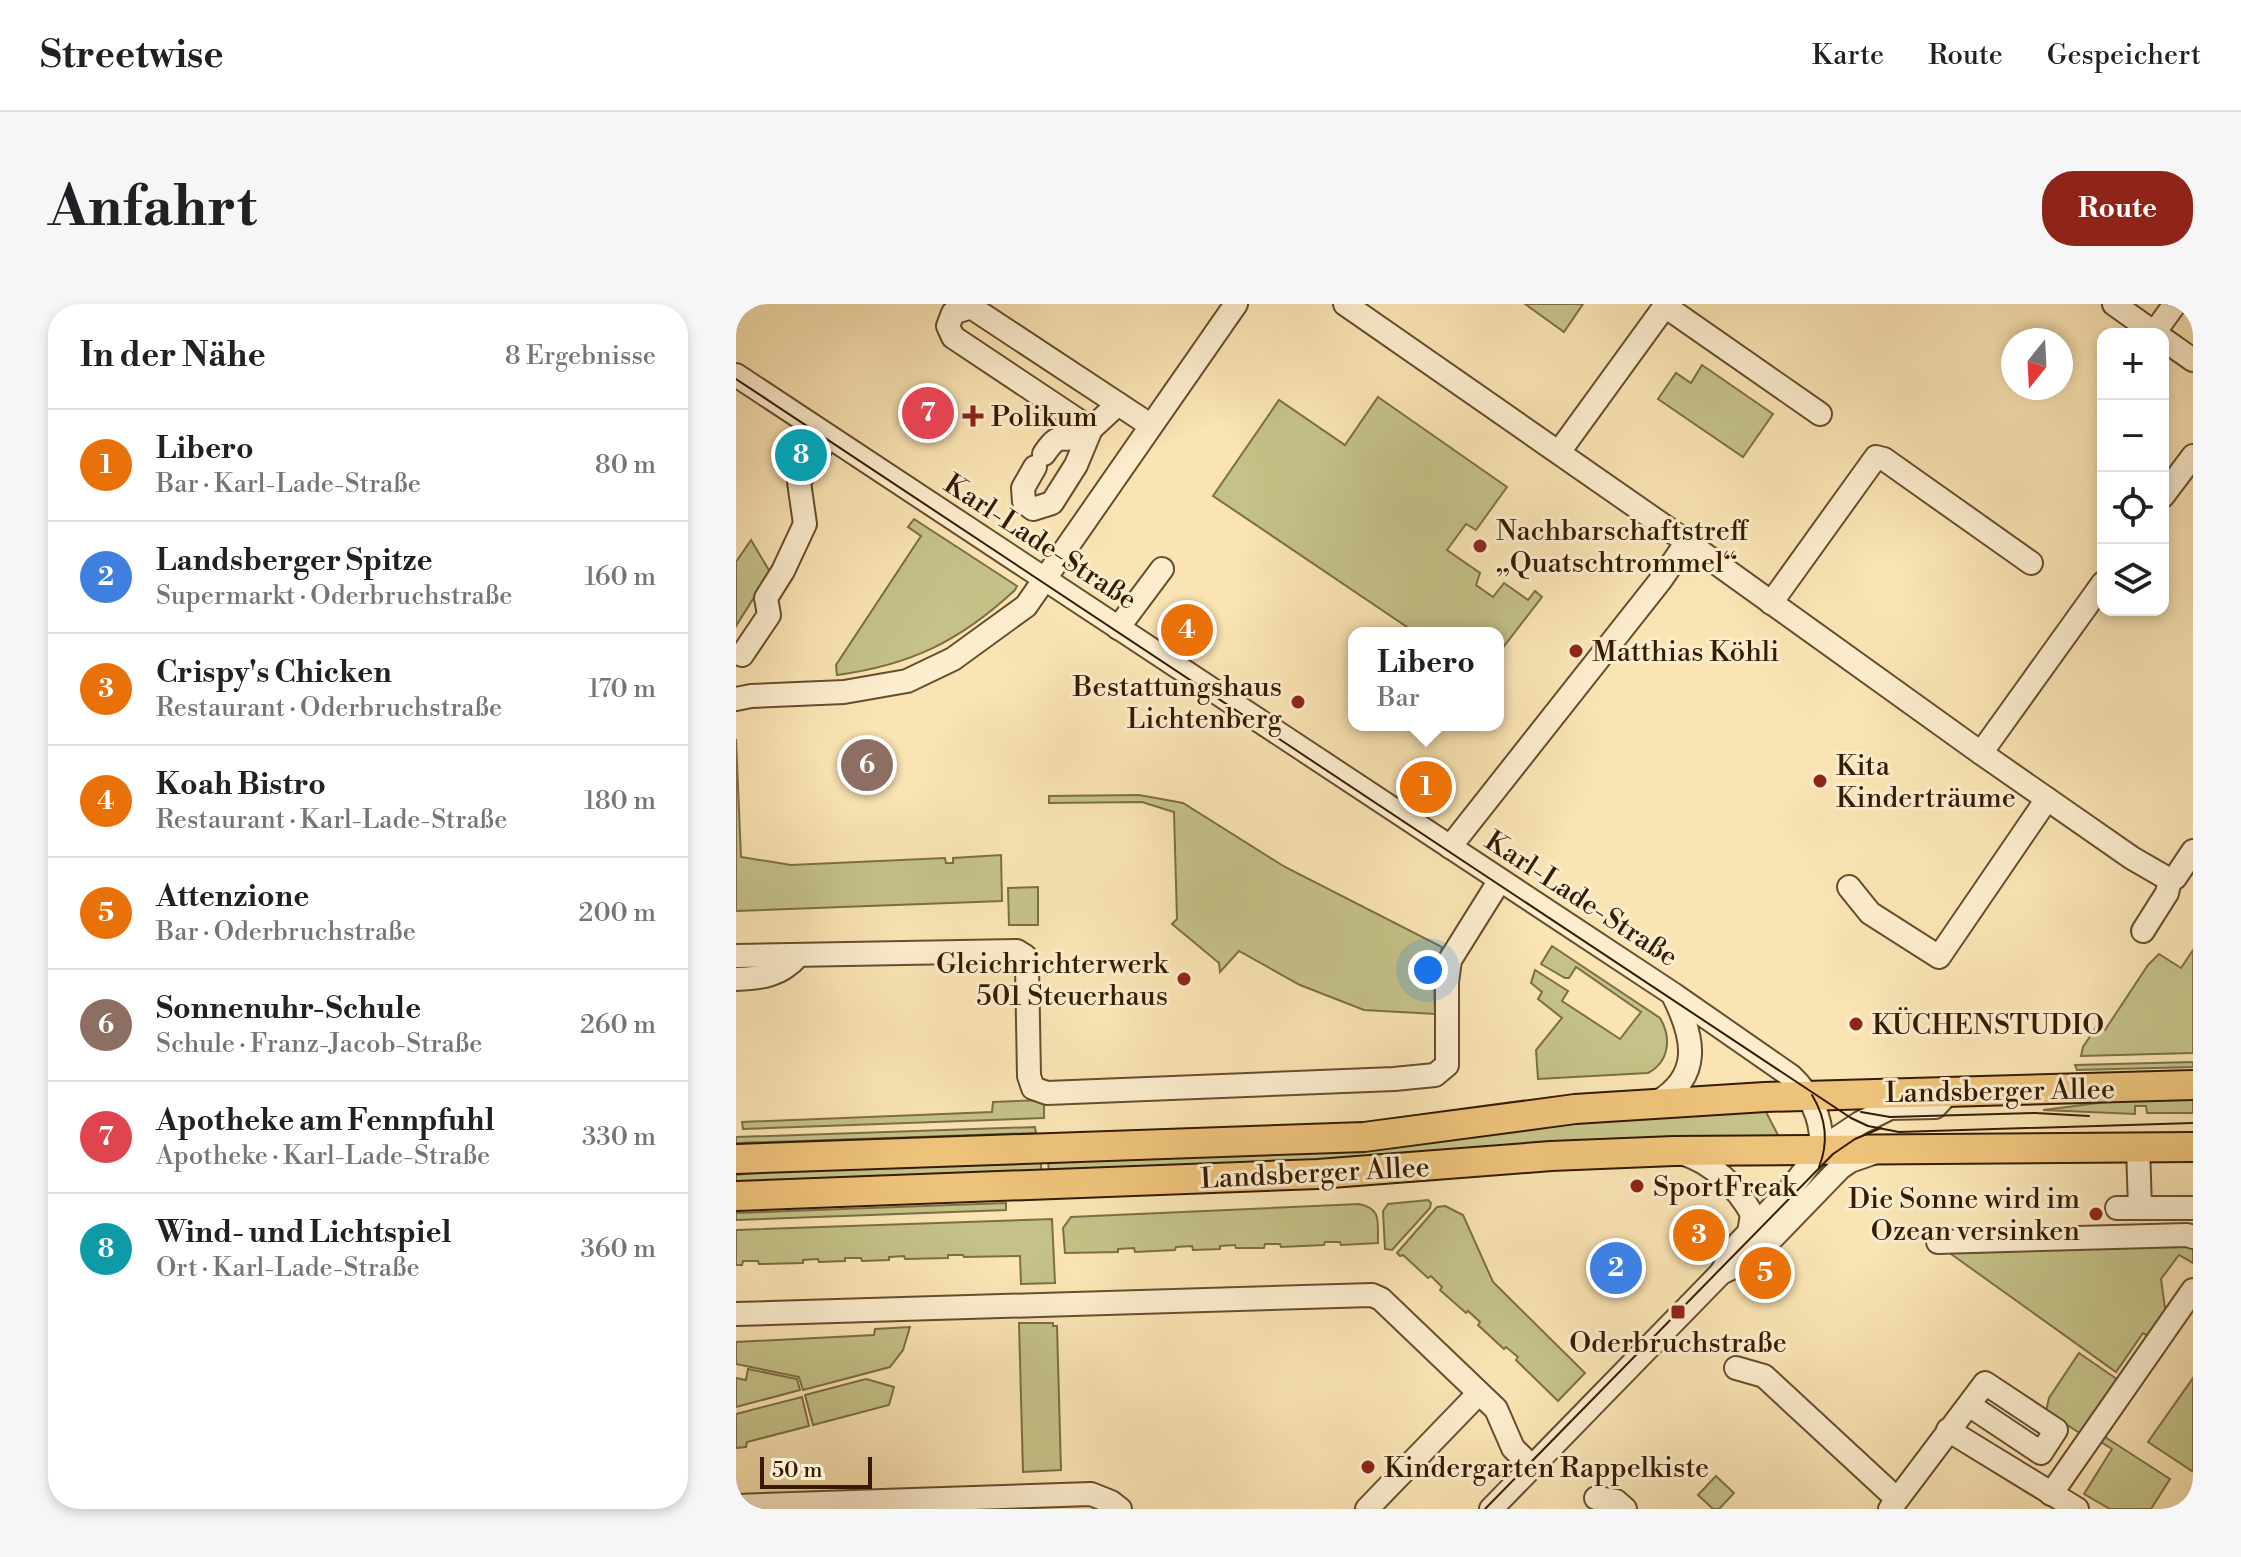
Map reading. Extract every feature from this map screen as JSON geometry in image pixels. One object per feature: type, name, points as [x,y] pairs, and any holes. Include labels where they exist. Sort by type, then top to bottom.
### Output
[{"type":"main road","name":"Landsberger Allee","points":[[736,1159],[1364,1137],[1575,1109],[1656,1103],[2193,1085]]},
{"type":"main road","name":"Landsberger Allee","points":[[736,1196],[1318,1174],[1551,1156],[1674,1151],[2193,1147]]},
{"type":"street","points":[[736,699],[869,688],[921,675],[973,646],[1026,606],[1236,304]]},
{"type":"street","points":[[1346,304],[1687,542],[1981,753],[2170,880]]},
{"type":"street","points":[[2162,328],[2175,304]]},
{"type":"street","points":[[2117,305],[2148,328]]},
{"type":"street","points":[[1559,452],[1665,306],[1820,414]]},
{"type":"street","points":[[1091,429],[953,337],[948,326],[953,313],[971,307],[1150,425]]},
{"type":"street","points":[[2169,343],[2193,360]]},
{"type":"street","name":"Karl-Lade-Straße","points":[[736,375],[1673,994],[1791,1076],[1808,1096]]},
{"type":"street","points":[[1091,429],[1076,465],[1052,503],[1033,509],[1024,502],[1023,488],[1051,443],[1064,437],[1080,437],[1118,404]]},
{"type":"street","points":[[742,655],[769,615],[766,598],[783,571],[805,524],[799,482],[828,437]]},
{"type":"street","points":[[2169,488],[2193,456]]},
{"type":"street","points":[[1771,603],[1876,457],[1884,459],[2031,563]]},
{"type":"street","points":[[1450,847],[1660,581],[1687,542]]},
{"type":"street","points":[[1118,628],[1162,569]]},
{"type":"street","points":[[1981,753],[2097,591]]},
{"type":"street","points":[[1849,887],[1870,913],[1939,957],[2047,799]]},
{"type":"street","points":[[2170,880],[2175,878],[2193,851]]},
{"type":"street","points":[[736,956],[1017,951],[1025,956],[1037,1018],[1029,1076],[1033,1088],[1047,1093],[1435,1075],[1447,1065],[1450,960],[1500,880]]},
{"type":"street","points":[[2143,931],[2167,893],[2170,880]]},
{"type":"street","points":[[736,979],[763,978],[778,973],[798,956]]},
{"type":"street","name":"Karl-Lade-Straße","points":[[1656,1103],[1673,1094],[1684,1078],[1690,1056],[1689,1027],[1673,994]]},
{"type":"street","points":[[1491,1509],[1721,1273],[1739,1243],[1792,1187],[1821,1149],[1890,1108],[1935,1107],[1950,1091]]},
{"type":"street","points":[[1808,1096],[1820,1123],[1821,1149]]},
{"type":"street","name":"Landsberger Allee","points":[[1808,1096],[1853,1128],[1894,1148]]},
{"type":"street","points":[[2138,1147],[2128,1208],[2193,1208]]},
{"type":"street","points":[[1721,1273],[1754,1257],[1840,1168],[1867,1154],[1894,1148]]},
{"type":"street","points":[[1674,1151],[1692,1156],[1714,1168],[1740,1196],[1752,1214],[1749,1233]]},
{"type":"street","points":[[1938,1242],[2193,1237]]},
{"type":"street","points":[[2051,1494],[2193,1290]]},
{"type":"street","points":[[736,1314],[1362,1294],[1381,1299],[1496,1409],[1513,1448],[1532,1467]]},
{"type":"street","points":[[1736,1368],[1764,1376],[1894,1504],[1985,1383],[2056,1430],[2041,1453],[1969,1405]]},
{"type":"street","points":[[1367,1509],[1479,1393]]},
{"type":"street","points":[[1948,1430],[2077,1509]]},
{"type":"street","points":[[736,1506],[1029,1502],[1091,1494],[1120,1509]]},
{"type":"street","points":[[1596,1498],[1616,1501],[1625,1509]]},
{"type":"shaded area","points":[[1525,304],[1583,304],[1564,332]]},
{"type":"shaded area","points":[[1702,365],[1773,414],[1743,457],[1658,399],[1676,373],[1691,383]]},
{"type":"shaded area","points":[[1378,397],[1507,487],[1476,530],[1466,524],[1447,550],[1480,573],[1476,585],[1493,597],[1504,583],[1528,600],[1535,591],[1542,597],[1504,646],[1504,627],[1407,627],[1213,496],[1279,400],[1345,445]]},
{"type":"shaded area","points":[[914,519],[1017,586],[995,608],[933,648],[888,665],[837,675],[836,665],[921,536],[908,527]]},
{"type":"shaded area","points":[[751,540],[770,572],[736,626],[736,562]]},
{"type":"shaded area","points":[[736,739],[741,857],[791,865],[945,858],[946,863],[953,863],[953,858],[1001,855],[1002,901],[736,911]]},
{"type":"shaded area","points":[[1139,795],[1183,803],[1285,867],[1442,947],[1434,979],[1435,1014],[1364,1010],[1300,985],[1239,951],[1220,972],[1219,963],[1172,924],[1177,919],[1174,812],[1142,802],[1049,803],[1049,796]]},
{"type":"shaded area","points":[[1038,887],[1038,925],[1009,925],[1008,888]]},
{"type":"shaded area","points":[[1552,946],[1660,1018],[1667,1041],[1664,1056],[1655,1068],[1648,1073],[1538,1079],[1536,1050],[1562,1018],[1538,999],[1542,992],[1531,983],[1535,970],[1568,991],[1562,1001],[1620,1039],[1641,1012],[1576,967],[1569,978],[1565,978],[1541,964]]},
{"type":"shaded area","points":[[2193,950],[2193,1053],[2081,1056],[2083,1047],[2097,1026],[2105,1030],[2148,965],[2159,954],[2181,968]]},
{"type":"shaded area","points":[[2193,1062],[2193,1067],[2077,1070],[2075,1065]]},
{"type":"shaded area","points":[[2193,1096],[2193,1113],[2147,1113],[2146,1106],[2135,1106],[2135,1114],[2043,1110],[2122,1100]]},
{"type":"shaded area","points":[[1044,1100],[1044,1118],[743,1129],[742,1122],[992,1112],[993,1102]]},
{"type":"shaded area","points":[[1765,1110],[1779,1137],[1049,1173],[1048,1161]]},
{"type":"shaded area","points":[[1035,1127],[1036,1133],[736,1143],[736,1137]]},
{"type":"shaded area","points":[[1041,1161],[1041,1173],[736,1184],[736,1175],[770,1171]]},
{"type":"shaded area","points":[[1428,1200],[1430,1208],[1392,1250],[1385,1249],[1383,1211],[1388,1204]]},
{"type":"shaded area","points":[[1006,1203],[1006,1210],[736,1220],[736,1213]]},
{"type":"shaded area","points":[[1359,1204],[1375,1213],[1378,1243],[1341,1245],[1340,1242],[1325,1242],[1324,1245],[1281,1247],[1280,1244],[1265,1244],[1264,1248],[1236,1248],[1235,1245],[1193,1250],[1192,1246],[1176,1247],[1175,1250],[1135,1252],[1134,1248],[1118,1249],[1118,1252],[1065,1253],[1063,1228],[1071,1217]]},
{"type":"shaded area","points":[[1445,1206],[1463,1215],[1493,1282],[1585,1373],[1558,1401],[1516,1360],[1518,1357],[1506,1347],[1504,1349],[1478,1325],[1480,1322],[1440,1290],[1442,1287],[1431,1276],[1428,1278],[1397,1253],[1437,1207]]},
{"type":"shaded area","points":[[1052,1219],[1055,1283],[1021,1284],[1020,1256],[948,1255],[948,1258],[905,1259],[904,1256],[889,1257],[889,1260],[845,1258],[845,1261],[819,1262],[818,1259],[803,1260],[803,1263],[759,1264],[758,1261],[743,1261],[742,1265],[736,1265],[736,1230]]},
{"type":"shaded area","points":[[2193,1243],[2193,1263],[2179,1255],[2161,1279],[2165,1308],[2172,1312],[2154,1339],[2143,1333],[2116,1372],[1944,1249]]},
{"type":"shaded area","points":[[1019,1323],[1053,1323],[1057,1326],[1061,1470],[1023,1472]]},
{"type":"shaded area","points":[[910,1327],[903,1350],[890,1367],[803,1390],[799,1377],[736,1364],[736,1342],[874,1335],[875,1329]]},
{"type":"shaded area","points":[[2079,1353],[2121,1382],[2084,1436],[2046,1411],[2049,1398]]},
{"type":"shaded area","points":[[748,1369],[797,1379],[800,1390],[736,1407],[736,1378],[746,1380]]},
{"type":"shaded area","points":[[2193,1378],[2193,1469],[2192,1471],[2148,1442]]},
{"type":"shaded area","points":[[866,1379],[894,1387],[889,1405],[813,1425],[805,1395]]},
{"type":"shaded area","points":[[802,1397],[809,1426],[747,1442],[746,1447],[736,1448],[736,1414]]},
{"type":"shaded area","points":[[2105,1437],[2170,1479],[2151,1509],[2110,1509],[2084,1494],[2112,1449],[2101,1442]]},
{"type":"shaded area","points":[[1716,1476],[1734,1493],[1719,1509],[1713,1509],[1698,1495]]},
{"type":"tram line","points":[[736,379],[1851,1118],[1868,1126],[1899,1132],[2193,1123]]},
{"type":"tram line","points":[[1812,1095],[1824,1130],[1824,1148],[1819,1167]]},
{"type":"tram line","points":[[1861,1112],[1890,1117],[2035,1113],[2089,1116]]},
{"type":"tram line","points":[[1485,1509],[1833,1154],[1855,1139],[1881,1128]]},
{"type":"place","name":"Apotheke am Fennpfuhl","points":[[928,413]]},
{"type":"place","name":"Polikum","points":[[973,416]]},
{"type":"place","name":"Wind- und Lichtspiel","points":[[801,455]]},
{"type":"place","name":"Nachbarschaftstreff „Quatschtrommel“","points":[[1480,546]]},
{"type":"place","name":"Koah Bistro","points":[[1187,630]]},
{"type":"place","name":"Matthias Köhli","points":[[1576,651]]},
{"type":"place","name":"Bestattungshaus Lichtenberg","points":[[1298,702]]},
{"type":"place","name":"Sonnenuhr-Schule","points":[[867,765]]},
{"type":"place","name":"Kita Kinderträume","points":[[1820,781]]},
{"type":"place","name":"Libero","points":[[1426,787]]},
{"type":"place","name":"Gleichrichterwerk 501 Steuerhaus","points":[[1184,979]]},
{"type":"place","name":"KÜCHENSTUDIO","points":[[1856,1024]]},
{"type":"place","name":"SportFreak","points":[[1637,1186]]},
{"type":"place","name":"Die Sonne wird im Ozean versinken","points":[[2096,1214]]},
{"type":"place","name":"Crispy's Chicken","points":[[1699,1235]]},
{"type":"place","name":"Landsberger Spitze","points":[[1616,1268]]},
{"type":"place","name":"Attenzione","points":[[1765,1273]]},
{"type":"place","name":"Oderbruchstraße","points":[[1678,1312]]},
{"type":"place","name":"Kindergarten Rappelkiste","points":[[1368,1467]]}]
